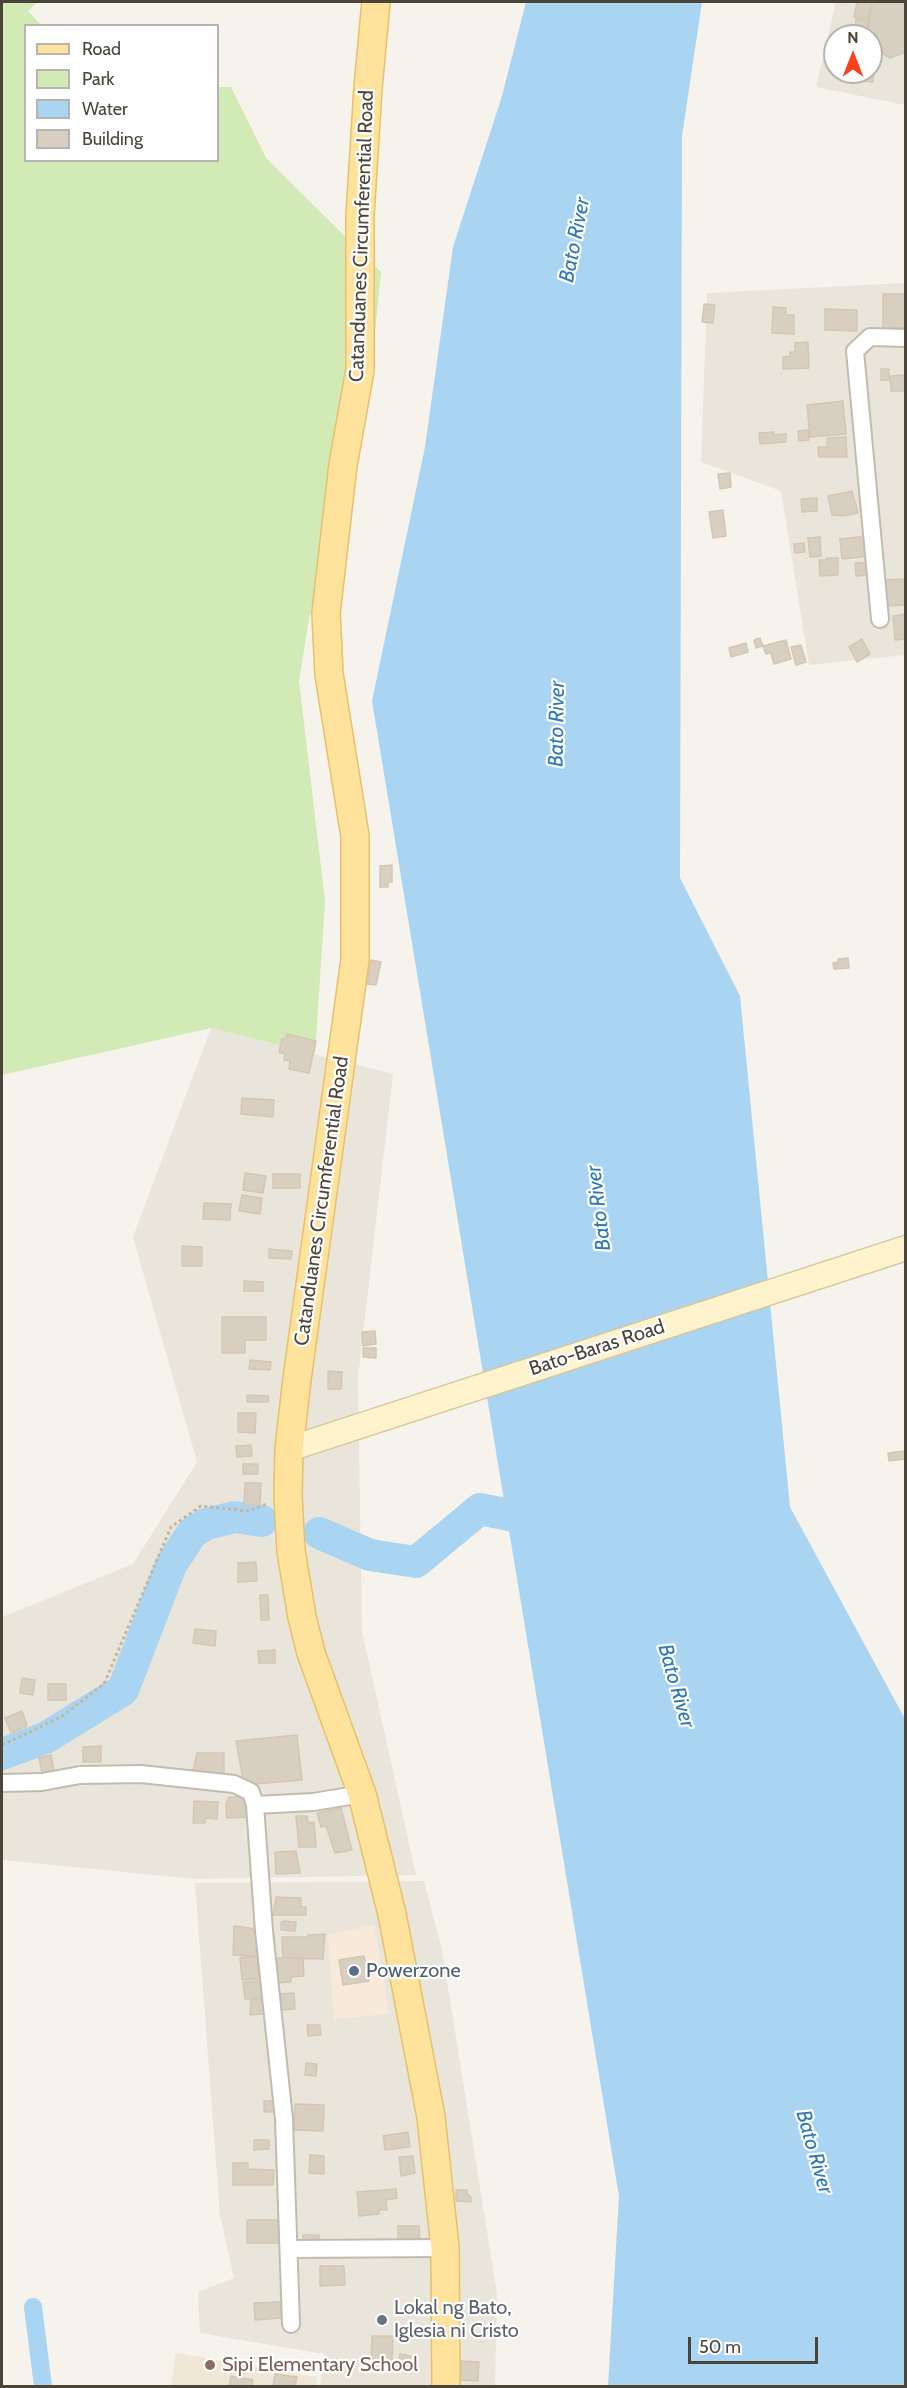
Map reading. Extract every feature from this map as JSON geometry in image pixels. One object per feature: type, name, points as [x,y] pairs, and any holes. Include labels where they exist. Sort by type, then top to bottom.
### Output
[{"type":"main road","name":"Catanduanes Circumferential Road","points":[[376,2],[360,216],[360,370],[343,465],[326,614],[329,674],[356,836],[355,960],[290,1449],[288,1496],[291,1551],[302,1617],[312,1653],[362,1794],[392,1914],[431,2117],[445,2248],[446,2386]]},
{"type":"main road","name":"Bato-Baras Road","points":[[290,1449],[906,1248]]},
{"type":"street","points":[[880,619],[855,351],[870,337],[906,338]]},
{"type":"street","points":[[2,1783],[42,1782],[80,1775],[141,1774],[234,1784],[251,1792],[255,1805],[264,1931],[284,2119],[291,2324]]},
{"type":"street","points":[[255,1805],[313,1802],[362,1794]]},
{"type":"street","points":[[289,2249],[445,2248]]},
{"type":"path","points":[[2,1745],[61,1717],[104,1684],[171,1527],[201,1506],[248,1511],[288,1496]]},
{"type":"shaded area","points":[[836,2],[905,2],[905,105],[816,87],[823,57],[823,84],[883,84],[883,24],[831,24]]},
{"type":"shaded area","points":[[905,283],[905,655],[809,665],[781,491],[701,462],[707,293]]},
{"type":"shaded area","points":[[211,1028],[393,1074],[358,1378],[362,1631],[416,1875],[195,1879],[2,1860],[2,1617],[133,1564],[197,1462],[133,1237]]},
{"type":"shaded area","points":[[424,1881],[442,1950],[497,2294],[495,2386],[320,2386],[324,2354],[200,2333],[198,2292],[234,2278],[220,2215],[195,1883]]},
{"type":"shaded area","points":[[374,1925],[389,2014],[334,2019],[328,1935]]},
{"type":"shaded area","name":"Sipi Elementary School","points":[[176,2353],[317,2377],[316,2386],[171,2386]]},
{"type":"green space","points":[[2,2],[38,2],[28,11],[40,24],[24,24],[24,162],[219,162],[219,87],[231,87],[266,158],[381,272],[370,383],[309,619],[299,681],[325,901],[315,1054],[211,1028],[2,1075]]},
{"type":"water","name":"Bato River","points":[[526,2],[702,2],[682,136],[680,878],[740,996],[790,1507],[905,1719],[905,2386],[608,2386],[619,2196],[372,701],[425,447],[453,247],[502,96]]},
{"type":"building","points":[[857,2],[872,2],[868,19],[854,17]]},
{"type":"building","points":[[906,2],[906,52],[890,58],[883,54],[883,24],[868,24],[874,3]]},
{"type":"building","points":[[856,19],[868,21],[867,24],[856,24]]},
{"type":"building","points":[[883,294],[906,294],[906,328],[883,328]]},
{"type":"building","points":[[704,304],[715,305],[713,323],[702,322]]},
{"type":"building","points":[[773,307],[786,308],[786,315],[794,315],[794,334],[772,333]]},
{"type":"building","points":[[825,309],[857,310],[857,331],[825,330]]},
{"type":"building","points":[[808,342],[809,368],[783,369],[783,357],[790,356],[790,352],[795,352],[795,343]]},
{"type":"building","points":[[881,369],[889,369],[889,380],[881,380]]},
{"type":"building","points":[[906,375],[906,391],[891,391],[890,376]]},
{"type":"building","points":[[843,401],[846,434],[810,437],[807,405]]},
{"type":"building","points":[[808,430],[809,440],[799,441],[798,431]]},
{"type":"building","points":[[774,432],[774,435],[786,434],[786,442],[760,444],[759,433]]},
{"type":"building","points":[[846,437],[847,457],[819,457],[818,447],[827,447],[827,438]]},
{"type":"building","points":[[730,473],[731,487],[720,489],[718,474]]},
{"type":"building","points":[[852,491],[858,513],[843,516],[832,515],[828,496]]},
{"type":"building","points":[[817,498],[817,511],[802,512],[801,499]]},
{"type":"building","points":[[723,510],[726,536],[713,538],[709,512]]},
{"type":"building","points":[[867,536],[869,556],[842,559],[840,539]]},
{"type":"building","points":[[820,537],[821,556],[810,557],[808,538]]},
{"type":"building","points":[[804,543],[805,552],[795,553],[794,544]]},
{"type":"building","points":[[826,558],[838,558],[838,575],[820,576],[819,560],[826,560]]},
{"type":"building","points":[[870,562],[870,575],[856,576],[855,563]]},
{"type":"building","points":[[906,579],[904,605],[887,606],[885,580]]},
{"type":"building","points":[[906,614],[906,639],[895,640],[893,616]]},
{"type":"building","points":[[760,638],[763,646],[756,648],[754,640]]},
{"type":"building","points":[[862,639],[870,654],[857,662],[849,647]]},
{"type":"building","points":[[786,640],[791,659],[774,664],[771,653],[766,654],[763,646]]},
{"type":"building","points":[[746,643],[748,652],[731,657],[729,648]]},
{"type":"building","points":[[801,645],[806,662],[796,665],[791,647]]},
{"type":"building","points":[[392,865],[392,882],[388,882],[388,887],[380,887],[380,866]]},
{"type":"building","points":[[848,958],[849,968],[834,969],[833,963],[838,962],[838,959]]},
{"type":"building","points":[[371,960],[381,962],[376,985],[367,984]]},
{"type":"building","points":[[287,1034],[316,1041],[309,1073],[289,1069],[290,1061],[284,1060],[285,1054],[279,1052],[282,1039],[286,1039]]},
{"type":"building","points":[[242,1098],[274,1100],[273,1117],[241,1114]]},
{"type":"building","points":[[245,1173],[266,1176],[263,1193],[243,1190]]},
{"type":"building","points":[[273,1174],[300,1174],[300,1188],[273,1188]]},
{"type":"building","points":[[242,1195],[262,1198],[260,1214],[239,1211]]},
{"type":"building","points":[[204,1203],[231,1204],[230,1220],[203,1219]]},
{"type":"building","points":[[182,1246],[202,1247],[202,1266],[182,1266]]},
{"type":"building","points":[[269,1249],[292,1251],[291,1259],[269,1258]]},
{"type":"building","points":[[244,1281],[263,1282],[263,1291],[244,1291]]},
{"type":"building","points":[[222,1317],[266,1317],[266,1340],[245,1340],[245,1353],[222,1353]]},
{"type":"building","points":[[375,1331],[376,1344],[363,1346],[362,1332]]},
{"type":"building","points":[[363,1348],[376,1348],[376,1358],[363,1357]]},
{"type":"building","points":[[250,1360],[271,1362],[270,1370],[249,1369]]},
{"type":"building","points":[[328,1371],[342,1372],[341,1389],[328,1389]]},
{"type":"building","points":[[247,1395],[269,1396],[268,1402],[247,1402]]},
{"type":"building","points":[[238,1413],[256,1413],[255,1433],[238,1432]]},
{"type":"building","points":[[251,1445],[252,1456],[237,1457],[236,1446]]},
{"type":"building","points":[[904,1451],[905,1459],[889,1461],[888,1453]]},
{"type":"building","points":[[243,1464],[258,1464],[258,1474],[243,1474]]},
{"type":"building","points":[[245,1483],[261,1483],[260,1505],[244,1505]]},
{"type":"building","points":[[256,1562],[257,1581],[238,1582],[238,1563]]},
{"type":"building","points":[[260,1595],[268,1595],[269,1620],[261,1620]]},
{"type":"building","points":[[195,1629],[216,1631],[215,1646],[193,1643]]},
{"type":"building","points":[[275,1650],[275,1663],[259,1663],[258,1651]]},
{"type":"building","points":[[22,1678],[35,1680],[33,1695],[20,1693]]},
{"type":"building","points":[[48,1684],[66,1684],[66,1700],[48,1700]]},
{"type":"building","points":[[22,1711],[27,1726],[11,1733],[5,1718]]},
{"type":"building","points":[[297,1735],[302,1780],[244,1785],[236,1741]]},
{"type":"building","points":[[101,1746],[101,1762],[83,1762],[83,1747]]},
{"type":"building","points":[[197,1753],[224,1753],[224,1777],[192,1776]]},
{"type":"building","points":[[51,1755],[54,1770],[42,1773],[39,1758]]},
{"type":"building","points":[[229,1797],[247,1797],[249,1817],[227,1818],[226,1804]]},
{"type":"building","points":[[194,1801],[218,1802],[217,1819],[205,1818],[205,1823],[193,1823]]},
{"type":"building","points":[[341,1808],[352,1850],[335,1853],[326,1826],[321,1827],[317,1813]]},
{"type":"building","points":[[296,1816],[307,1816],[308,1823],[314,1822],[316,1847],[299,1847]]},
{"type":"building","points":[[296,1851],[300,1873],[276,1874],[275,1852]]},
{"type":"building","points":[[276,1897],[301,1898],[301,1907],[306,1907],[306,1915],[273,1915]]},
{"type":"building","points":[[281,1922],[296,1922],[295,1931],[281,1930]]},
{"type":"building","points":[[234,1926],[257,1929],[256,1956],[233,1955]]},
{"type":"building","points":[[325,1934],[323,1959],[283,1958],[282,1937],[308,1937],[308,1935]]},
{"type":"building","name":"Powerzone","points":[[364,1956],[369,1981],[343,1985],[339,1960]]},
{"type":"building","points":[[258,1957],[258,1979],[242,1980],[240,1958]]},
{"type":"building","points":[[277,1958],[303,1958],[304,1976],[291,1977],[291,1982],[278,1983]]},
{"type":"building","points":[[261,1981],[262,1998],[245,1999],[243,1982]]},
{"type":"building","points":[[294,1993],[295,2009],[279,2010],[278,1994]]},
{"type":"building","points":[[268,1998],[269,2013],[250,2015],[251,1999]]},
{"type":"building","points":[[307,2025],[320,2025],[321,2035],[308,2036]]},
{"type":"building","points":[[306,2063],[317,2064],[316,2076],[305,2075]]},
{"type":"building","points":[[264,2101],[275,2101],[275,2112],[264,2112]]},
{"type":"building","points":[[295,2104],[324,2105],[323,2131],[294,2130]]},
{"type":"building","points":[[408,2132],[410,2147],[385,2150],[383,2136]]},
{"type":"building","points":[[254,2140],[269,2140],[269,2149],[254,2150]]},
{"type":"building","points":[[310,2155],[324,2156],[324,2174],[309,2173]]},
{"type":"building","points":[[413,2156],[415,2173],[401,2176],[399,2157]]},
{"type":"building","points":[[233,2163],[248,2163],[248,2169],[274,2170],[273,2185],[233,2185]]},
{"type":"building","points":[[396,2189],[397,2198],[386,2200],[387,2210],[379,2210],[379,2214],[359,2216],[357,2192]]},
{"type":"building","points":[[456,2190],[467,2190],[471,2202],[456,2201]]},
{"type":"building","points":[[247,2220],[283,2220],[283,2243],[247,2243]]},
{"type":"building","points":[[398,2226],[419,2226],[420,2245],[398,2246]]},
{"type":"building","points":[[303,2235],[319,2235],[319,2248],[303,2248]]},
{"type":"building","points":[[320,2266],[344,2266],[345,2285],[320,2286]]},
{"type":"building","points":[[281,2302],[282,2318],[255,2320],[254,2303]]},
{"type":"building","points":[[372,2336],[393,2336],[392,2360],[371,2360]]},
{"type":"building","points":[[400,2354],[411,2356],[409,2365],[398,2364]]},
{"type":"building","points":[[461,2361],[479,2362],[478,2381],[460,2380]]},
{"type":"building","points":[[275,2374],[297,2377],[295,2386],[273,2386]]},
{"type":"building","points":[[231,2376],[253,2380],[252,2386],[229,2386]]},
{"type":"waterway","points":[[319,1533],[370,1555],[416,1562],[480,1509],[548,1523]]},
{"type":"waterway","points":[[2,1754],[45,1738],[123,1690],[171,1565],[192,1533],[206,1524],[235,1517],[262,1521]]},
{"type":"waterway","points":[[33,2307],[43,2386]]},
{"type":"place","name":"Powerzone","points":[[354,1971]]},
{"type":"place","name":"Lokal ng Bato, Iglesia ni Cristo","points":[[382,2320]]},
{"type":"place","name":"Sipi Elementary School","points":[[210,2365]]}]
